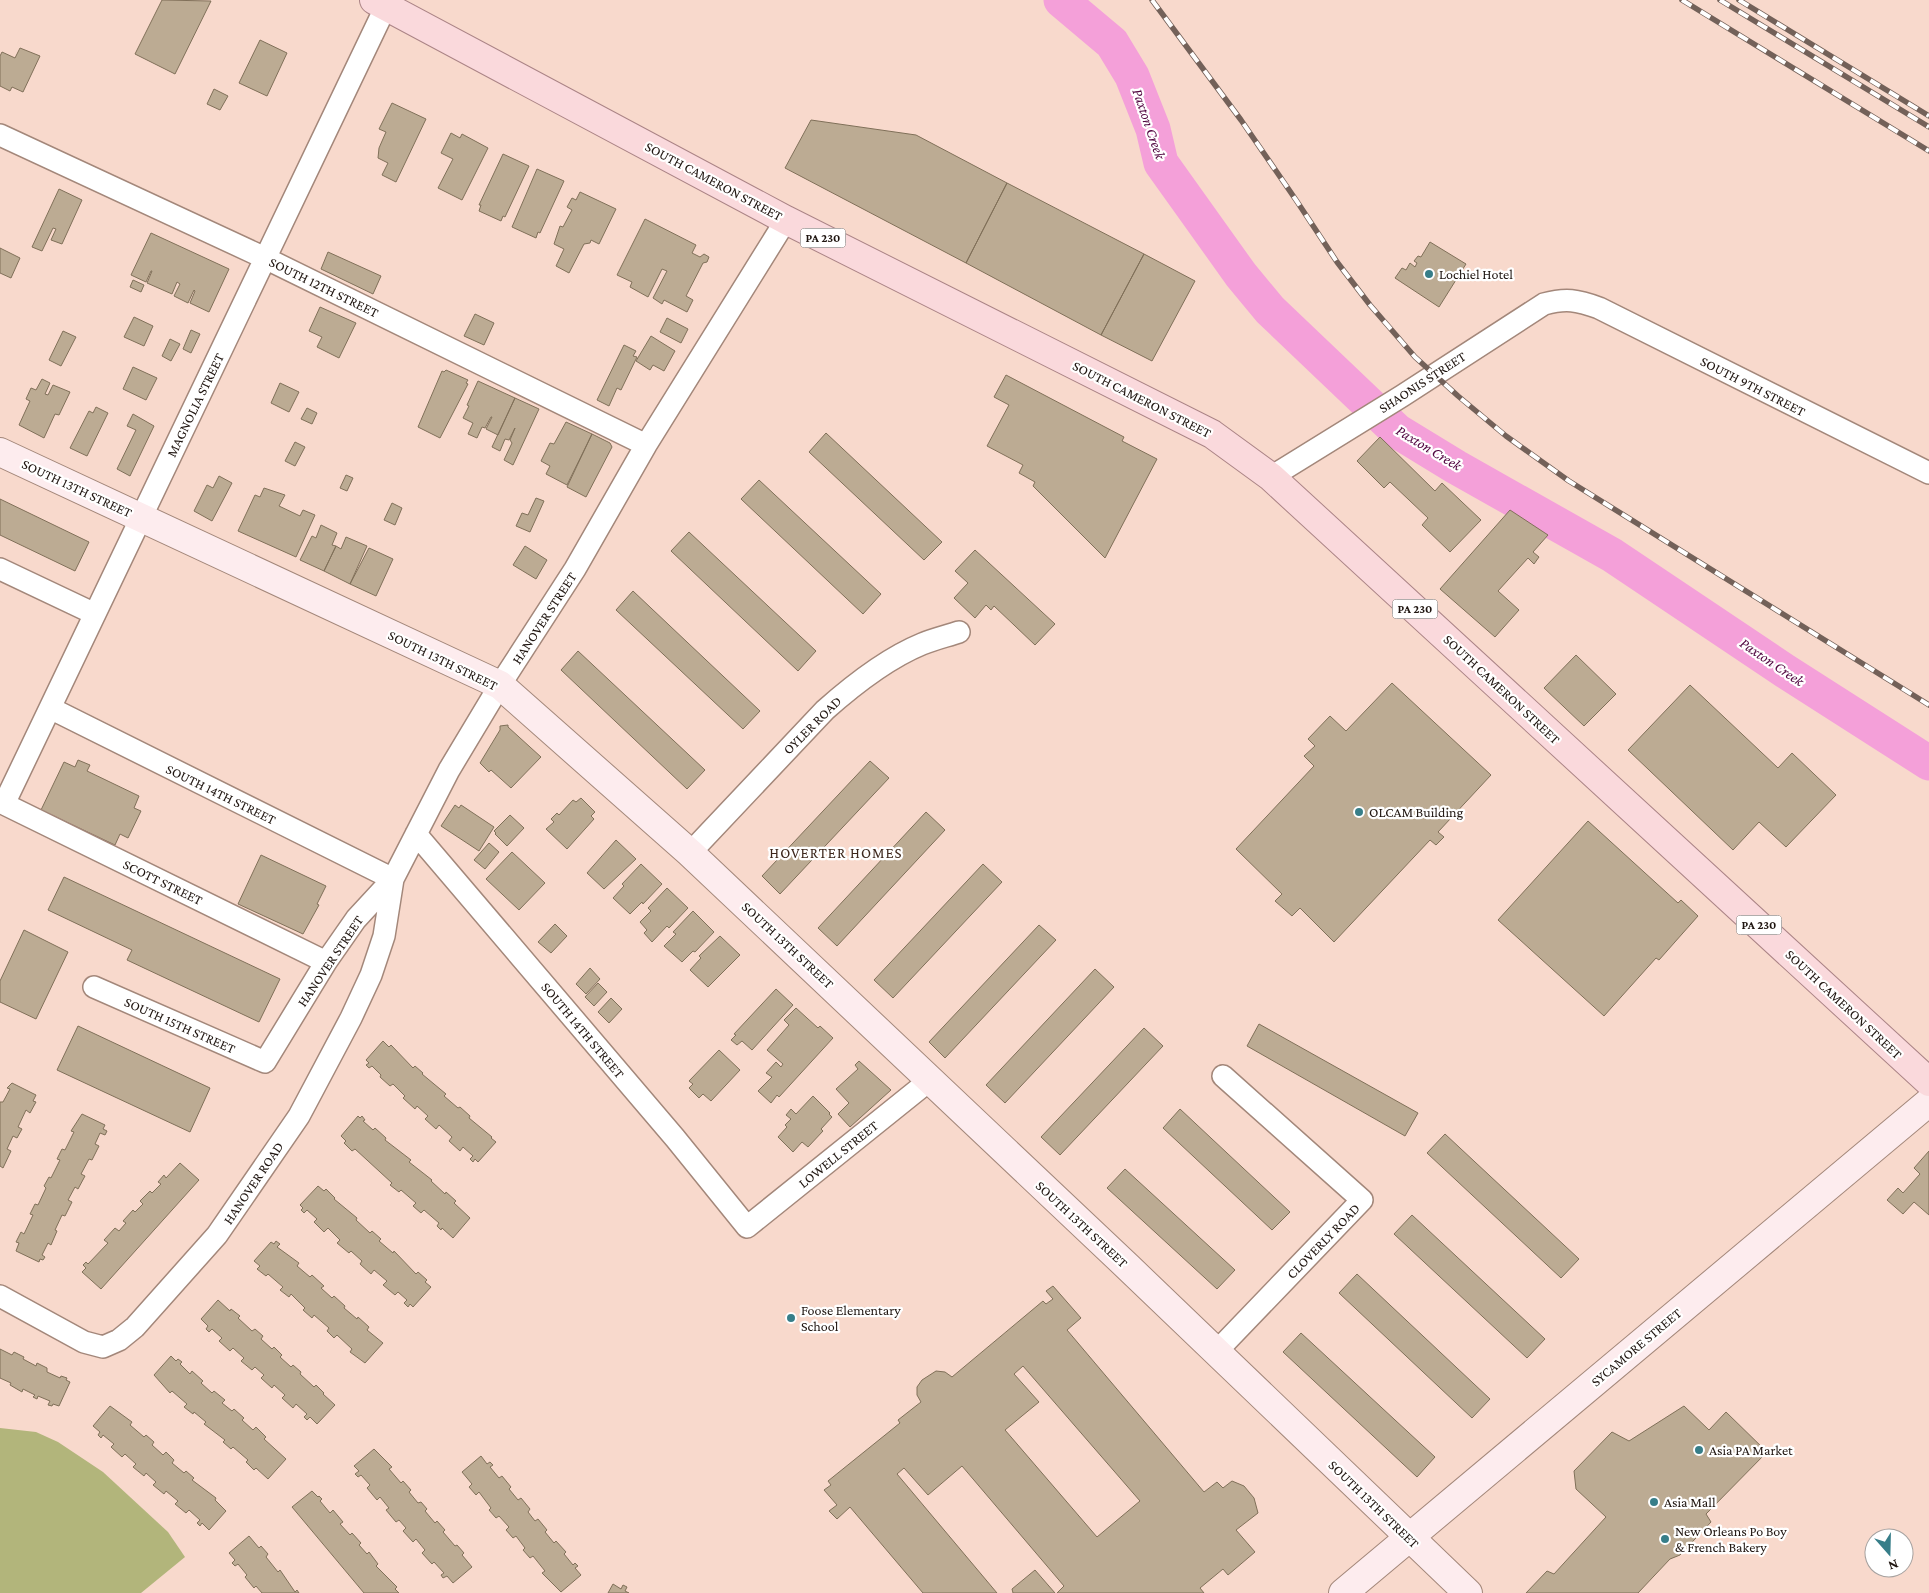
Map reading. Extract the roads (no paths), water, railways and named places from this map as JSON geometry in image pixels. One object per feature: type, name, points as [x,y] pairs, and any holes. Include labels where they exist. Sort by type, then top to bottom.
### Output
[{"type":"main road","name":"SOUTH CAMERON STREET","points":[[380,3],[786,220],[1207,431],[1271,477],[1929,1082]]},
{"type":"street","name":"MAGNOLIA STREET","points":[[2,803],[50,708],[265,258],[380,3]]},
{"type":"street","name":"SOUTH 12TH STREET","points":[[0,135],[265,258],[646,445]]},
{"type":"street","name":"HANOVER STREET","points":[[265,1062],[326,962],[356,919],[393,879],[449,770],[575,569],[646,445],[786,220]]},
{"type":"street","name":"SHAONIS STREET","points":[[1271,477],[1402,396],[1544,304],[1559,300],[1577,300]]},
{"type":"street","name":"SOUTH 9TH STREET","points":[[1577,300],[1599,308],[1929,473]]},
{"type":"street","name":"SOUTH 13TH STREET","points":[[0,452],[500,686],[690,853],[1468,1593]]},
{"type":"street","points":[[0,569],[95,614]]},
{"type":"street","name":"OYLER ROAD","points":[[690,853],[825,710],[848,689],[883,666],[921,645],[959,632]]},
{"type":"street","name":"SOUTH 14TH STREET","points":[[50,708],[393,879]]},
{"type":"street","name":"SCOTT STREET","points":[[2,803],[326,962]]},
{"type":"street","name":"SOUTH 14TH STREET","points":[[416,834],[675,1138],[747,1228]]},
{"type":"street","name":"HANOVER ROAD","points":[[0,1296],[84,1342],[103,1347],[119,1340],[135,1327],[217,1235],[299,1116],[351,1018],[371,974],[384,936],[393,879]]},
{"type":"street","name":"SOUTH 15TH STREET","points":[[94,987],[265,1062]]},
{"type":"street","name":"CLOVERLY ROAD","points":[[1216,1352],[1362,1200],[1223,1076]]},
{"type":"street","name":"LOWELL STREET","points":[[747,1228],[930,1080]]},
{"type":"street","name":"SYCAMORE STREET","points":[[1343,1593],[1929,1102]]},
{"type":"waterway","name":"Paxton Creek","points":[[1061,0],[1112,43],[1132,76],[1153,129],[1161,163],[1241,275],[1270,310],[1397,431],[1456,467],[1612,555],[1785,671],[1929,763]]},
{"type":"railway","points":[[1152,0],[1241,120],[1337,262],[1370,305],[1415,357],[1506,436],[1569,481],[1929,705]]},
{"type":"railway","points":[[1682,0],[1929,151]]},
{"type":"railway","points":[[1720,0],[1929,127]]},
{"type":"railway","points":[[1739,0],[1929,116]]},
{"type":"place","name":"Lochiel Hotel","points":[[1429,274]]},
{"type":"place","name":"OLCAM Building","points":[[1359,812]]},
{"type":"place","name":"Foose Elementary School","points":[[791,1318]]},
{"type":"place","name":"Asia PA Market","points":[[1699,1450]]},
{"type":"place","name":"Asia Mall","points":[[1654,1502]]},
{"type":"place","name":"New Orleans Po Boy & French Bakery","points":[[1665,1539]]},
{"type":"district","name":"HOVERTER HOMES","points":[[836,853]]}]
